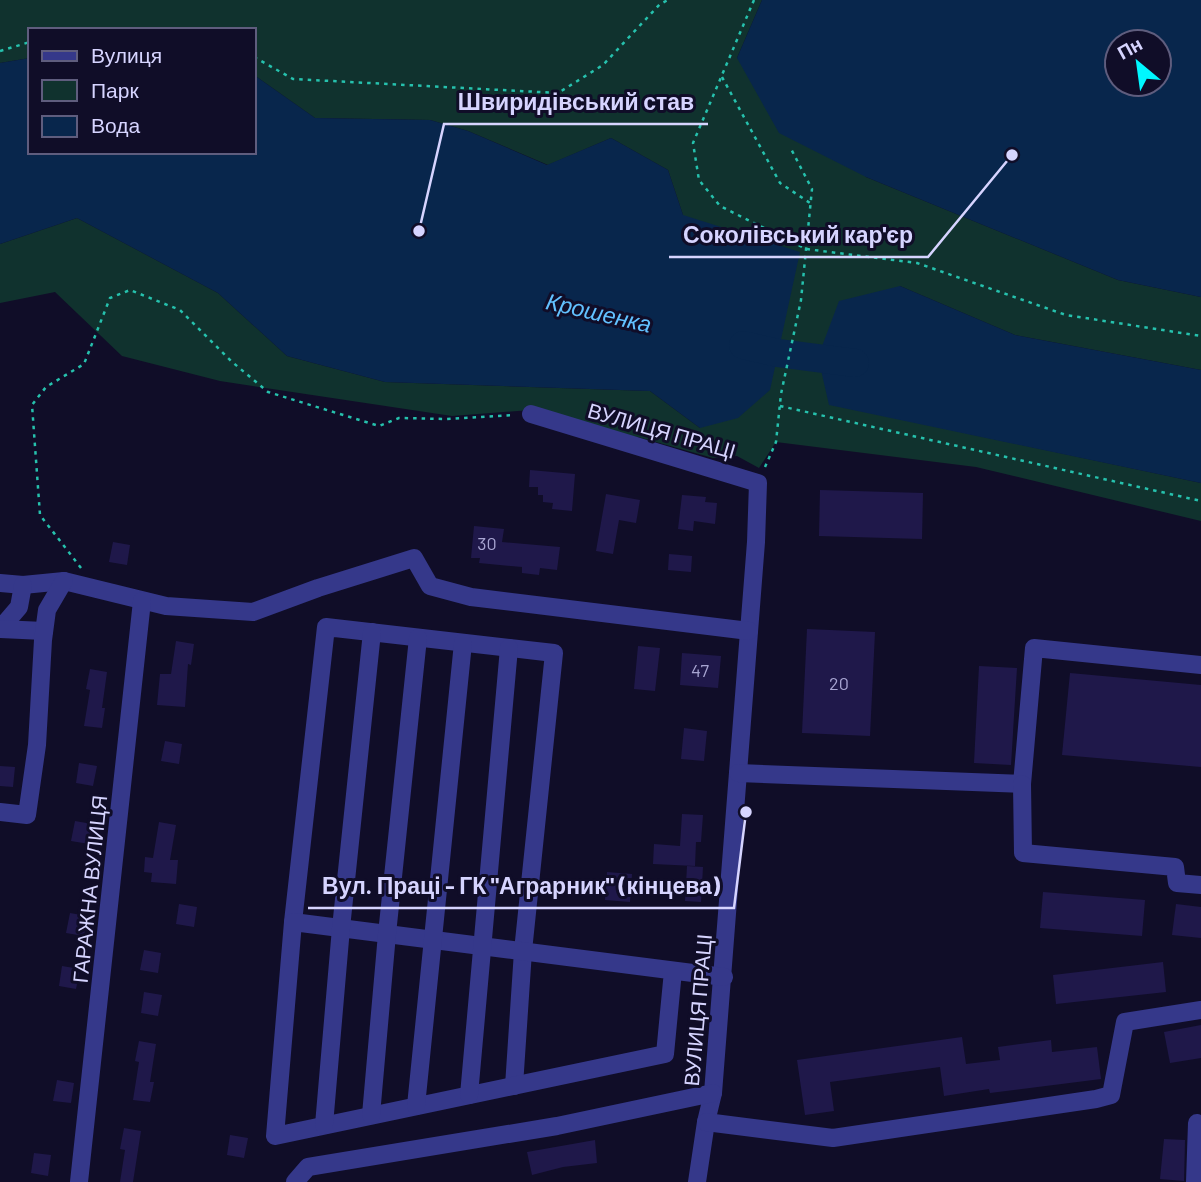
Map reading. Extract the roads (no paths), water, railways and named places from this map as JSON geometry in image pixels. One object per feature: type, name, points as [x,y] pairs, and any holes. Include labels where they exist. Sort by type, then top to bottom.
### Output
[{"type":"street","name":"ВУЛИЦЯ ПРАЦІ","points":[[531,414],[758,483],[724,977],[713,1093],[697,1182]]},
{"type":"street","points":[[0,583],[23,585],[64,581],[166,606],[253,612],[414,558],[430,586],[471,597],[749,631]]},
{"type":"street","points":[[0,812],[27,815],[37,745],[47,610],[64,581]]},
{"type":"street","points":[[0,629],[19,607],[23,585]]},
{"type":"street","name":"ГАРАЖНА ВУЛИЦЯ","points":[[79,1182],[142,601]]},
{"type":"street","points":[[514,1086],[523,951],[554,653],[326,627],[293,922],[275,1136],[371,1115],[514,1086],[664,1054],[673,971]]},
{"type":"street","points":[[0,629],[44,631]]},
{"type":"street","points":[[324,1125],[341,928],[372,632]]},
{"type":"street","points":[[371,1115],[418,638]]},
{"type":"street","points":[[416,1106],[463,643]]},
{"type":"street","points":[[469,1095],[509,648]]},
{"type":"street","points":[[1201,665],[1034,648],[1023,785],[1023,853],[1175,867],[1177,883],[1201,885]]},
{"type":"street","points":[[738,773],[1023,785]]},
{"type":"street","points":[[293,922],[724,977]]},
{"type":"street","points":[[706,1122],[833,1138],[1096,1099],[1111,1095],[1125,1022],[1201,1010]]},
{"type":"street","points":[[295,1182],[308,1167],[557,1126],[713,1093]]},
{"type":"street","points":[[1195,1182],[1197,1123]]},
{"type":"water","points":[[762,0],[1201,0],[1201,297],[1118,280],[866,177],[779,133],[737,58]]},
{"type":"water","points":[[28,58],[28,154],[256,154],[256,76],[315,118],[430,120],[468,131],[547,165],[611,138],[668,170],[683,215],[800,252],[770,390],[738,418],[700,428],[650,391],[385,382],[287,356],[218,293],[77,218],[0,244],[0,63]]},
{"type":"water","points":[[900,286],[1015,335],[1201,370],[1201,483],[829,405],[818,357],[839,301]]},
{"type":"waterway","name":"Крошенка","points":[[743,345],[778,353],[855,363]]},
{"type":"place","name":"Соколівський кар'єр","points":[[1012,155]]},
{"type":"place","name":"Швиридівський став","points":[[419,231]]},
{"type":"place","name":"Вул. Праці - ГК \"Аграрник\" (кінцева)","points":[[746,812]]}]
